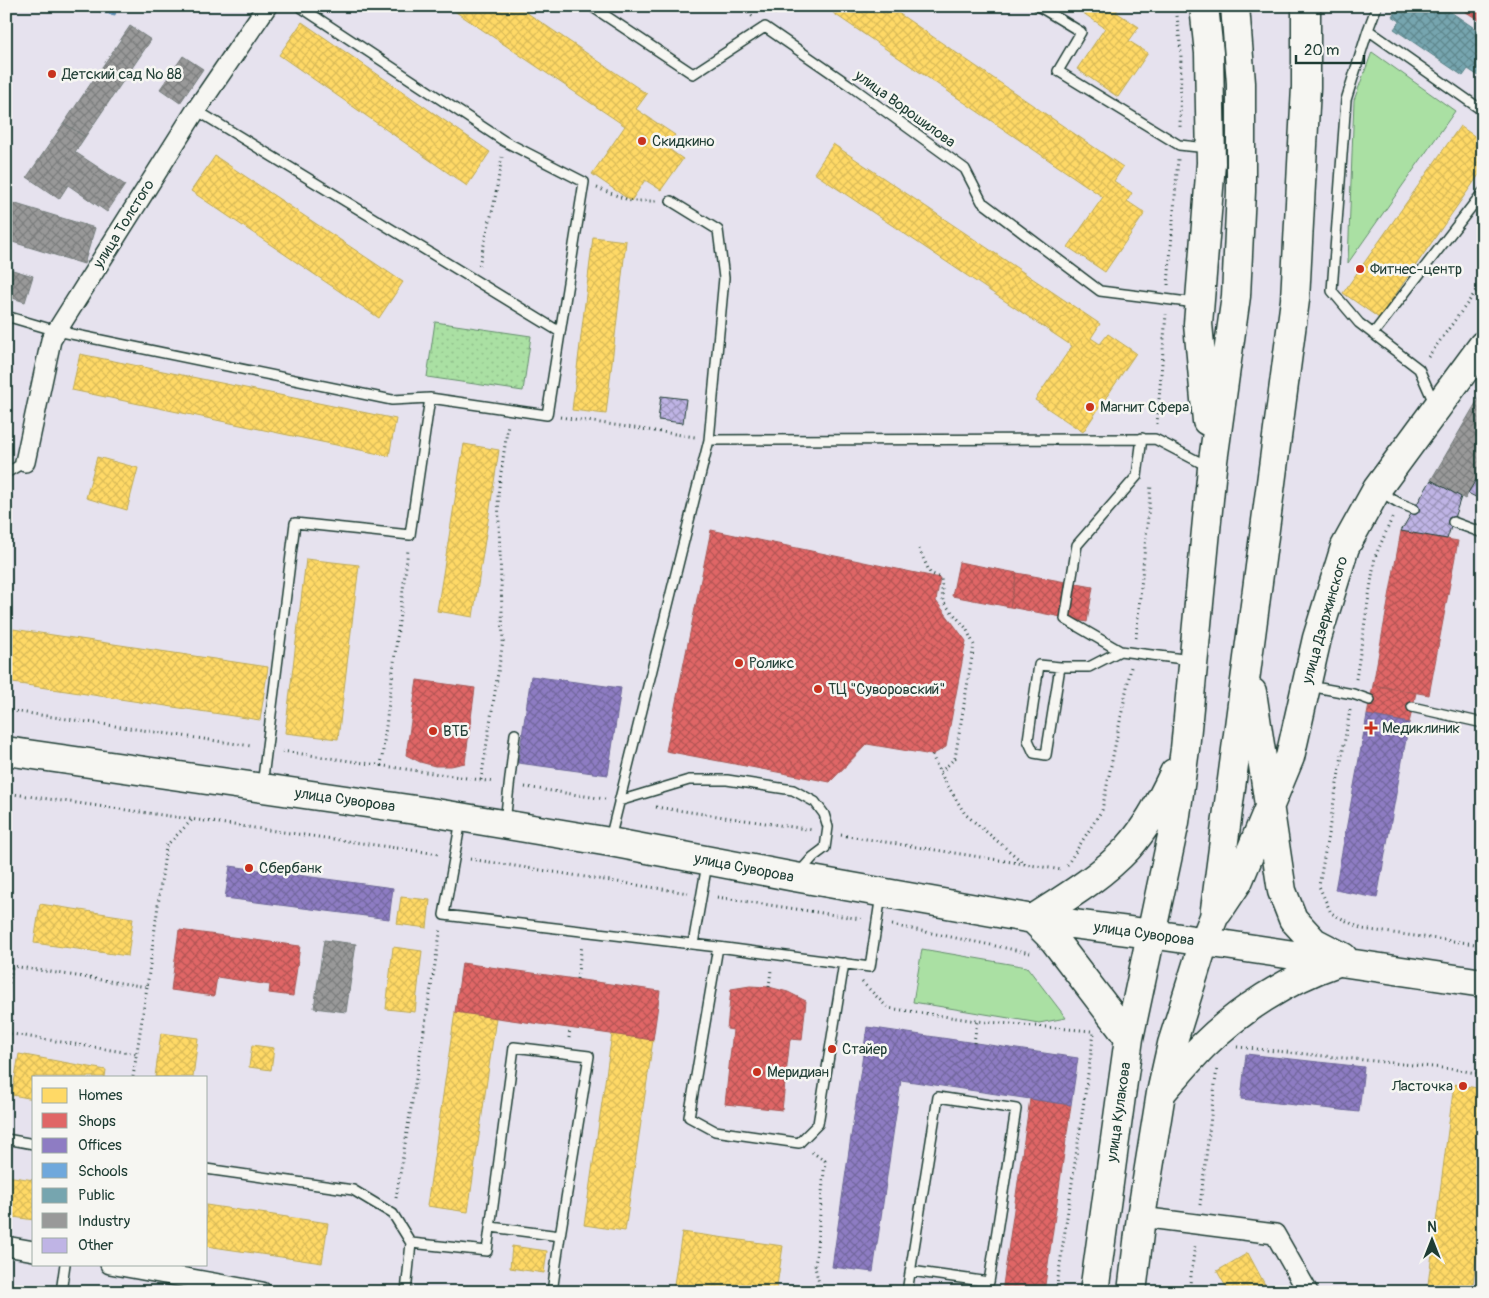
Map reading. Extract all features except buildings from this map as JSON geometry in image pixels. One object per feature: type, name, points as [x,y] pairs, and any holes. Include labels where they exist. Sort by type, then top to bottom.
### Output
[{"type":"main road","points":[[1204,6],[1209,53],[1211,164],[1198,324],[1212,468]]},
{"type":"main road","points":[[1212,468],[1236,296],[1241,191],[1240,82],[1235,6]]},
{"type":"main road","points":[[1132,1292],[1141,1216],[1161,1093],[1172,1044],[1204,942],[1214,917],[1295,300],[1306,87],[1306,6]]},
{"type":"main road","name":"улица Дзержинского","points":[[1214,917],[1238,882],[1290,757],[1317,638],[1345,547],[1388,496],[1436,408],[1483,345]]},
{"type":"main road","name":"улица Кулакова","points":[[1094,1292],[1129,1038],[1175,822],[1185,750],[1212,468]]},
{"type":"main road","points":[[1248,658],[1282,891],[1293,919],[1314,942],[1348,964]]},
{"type":"main road","points":[[1129,1038],[1054,940],[1033,919],[1095,877],[1128,848],[1161,802],[1185,750]]},
{"type":"main road","name":"улица Суворова","points":[[6,751],[462,818],[610,842],[795,878],[1033,919],[1152,934],[1483,983]]},
{"type":"main road","points":[[1161,1093],[1202,1047],[1235,1019],[1277,989],[1313,970],[1348,964]]},
{"type":"street","name":"улица Толстого","points":[[25,462],[51,340],[196,110],[267,6]]},
{"type":"street","points":[[1141,1216],[1275,1234],[1308,1292]]},
{"type":"street","points":[[6,1246],[32,1251]]},
{"type":"street","points":[[121,1266],[262,1292]]},
{"type":"lane","points":[[6,316],[57,331],[392,400],[430,398],[547,415],[584,182],[504,141],[299,6]]},
{"type":"lane","name":"улица Ворошилова","points":[[591,6],[693,74],[765,27],[965,169],[982,202],[1100,291],[1199,304]]},
{"type":"lane","points":[[1038,6],[1081,32],[1058,71],[1179,145],[1211,148]]},
{"type":"lane","points":[[1378,6],[1368,30],[1346,100],[1332,291],[1359,323],[1419,369],[1436,408]]},
{"type":"lane","points":[[1368,30],[1483,112]]},
{"type":"lane","points":[[196,110],[560,332]]},
{"type":"lane","points":[[1373,334],[1483,192]]},
{"type":"lane","points":[[610,842],[709,440],[724,278],[718,230],[671,201]]},
{"type":"lane","points":[[262,788],[295,523],[410,535],[430,398]]},
{"type":"lane","points":[[709,440],[1142,438],[1156,439],[1212,468]]},
{"type":"lane","points":[[1142,438],[1137,476],[1077,546],[1065,618],[1120,651],[1194,660]]},
{"type":"lane","points":[[6,473],[25,462]]},
{"type":"lane","points":[[1388,496],[1414,508]]},
{"type":"lane","points":[[1453,522],[1483,533]]},
{"type":"lane","points":[[1060,667],[1046,755],[1034,753],[1028,740],[1039,665],[1089,667],[1120,651]]},
{"type":"lane","points":[[1306,685],[1353,694],[1370,700]]},
{"type":"lane","points":[[1412,707],[1483,723]]},
{"type":"lane","points":[[505,825],[515,734]]},
{"type":"lane","points":[[619,801],[689,780],[726,780],[793,790],[815,802],[824,814],[828,828],[825,848],[812,857],[795,878]]},
{"type":"lane","points":[[462,818],[444,916],[693,944],[870,967],[882,893]]},
{"type":"lane","points":[[693,944],[708,861]]},
{"type":"lane","points":[[718,947],[689,1116],[715,1132],[799,1143],[818,1124],[844,963]]},
{"type":"lane","points":[[411,1243],[487,1251],[514,1047],[588,1056],[552,1292]]},
{"type":"lane","points":[[907,1292],[938,1097],[1016,1110],[989,1282],[911,1271]]},
{"type":"lane","points":[[6,1139],[32,1144]]},
{"type":"lane","points":[[208,1169],[353,1190],[393,1214],[411,1243],[406,1292]]},
{"type":"lane","points":[[491,1227],[560,1236]]},
{"type":"lane","points":[[61,1292],[65,1266]]},
{"type":"path","points":[[1156,439],[1179,145],[1181,53],[1176,6]]},
{"type":"path","points":[[476,281],[494,204],[504,141]]},
{"type":"path","points":[[584,182],[631,201],[671,201]]},
{"type":"path","points":[[1419,369],[1483,282]]},
{"type":"path","points":[[481,780],[503,641],[498,494],[510,411]]},
{"type":"path","points":[[547,415],[709,440]]},
{"type":"path","points":[[6,710],[619,801],[1064,871],[1102,810],[1134,652],[1152,478]]},
{"type":"path","points":[[1388,496],[1375,557],[1319,886],[1331,912],[1362,929],[1483,945]]},
{"type":"path","points":[[381,766],[410,535]]},
{"type":"path","points":[[919,549],[930,573],[941,578],[943,602],[966,628],[974,645],[955,758],[940,773]]},
{"type":"path","points":[[932,755],[940,773],[965,814],[1026,866]]},
{"type":"path","points":[[6,793],[455,856],[877,922],[1032,953]]},
{"type":"path","points":[[133,1076],[166,846],[194,818]]},
{"type":"path","points":[[393,1214],[444,916]]},
{"type":"path","points":[[577,979],[584,932]]},
{"type":"path","points":[[844,963],[888,1008],[977,1021],[1094,1031]]},
{"type":"path","points":[[6,965],[147,988]]},
{"type":"path","points":[[6,1003],[12,966]]},
{"type":"path","points":[[974,1043],[977,1021]]},
{"type":"path","points":[[1056,1292],[1094,1031],[1090,1023]]},
{"type":"path","points":[[6,1033],[136,1054]]},
{"type":"path","points":[[1228,1046],[1452,1069],[1483,1074]]},
{"type":"path","points":[[1188,1292],[1217,1066]]},
{"type":"path","points":[[799,1143],[825,1161],[815,1267],[821,1292]]},
{"type":"green space","points":[[1372,52],[1455,111],[1348,263],[1354,100]]},
{"type":"green space","points":[[435,322],[531,336],[523,391],[427,377]]},
{"type":"green space","points":[[922,949],[1027,967],[1066,1018],[1039,1023],[913,1002]]},
{"type":"place","name":"Детский сад № 88","points":[[52,74]]},
{"type":"place","name":"Скидкино","points":[[642,141]]},
{"type":"place","name":"Фитнес-центр","points":[[1360,269]]},
{"type":"place","name":"Магнит Сфера","points":[[1090,407]]},
{"type":"place","name":"Роликс","points":[[739,663]]},
{"type":"place","name":"ТЦ \"Суворовский\"","points":[[818,689]]},
{"type":"place","name":"Медиклиник","points":[[1371,728]]},
{"type":"place","name":"ВТБ","points":[[433,731]]},
{"type":"place","name":"Сбербанк","points":[[249,868]]},
{"type":"place","name":"Стайер","points":[[832,1049]]},
{"type":"place","name":"Меридиан","points":[[757,1072]]},
{"type":"place","name":"Ласточка","points":[[1463,1086]]}]
